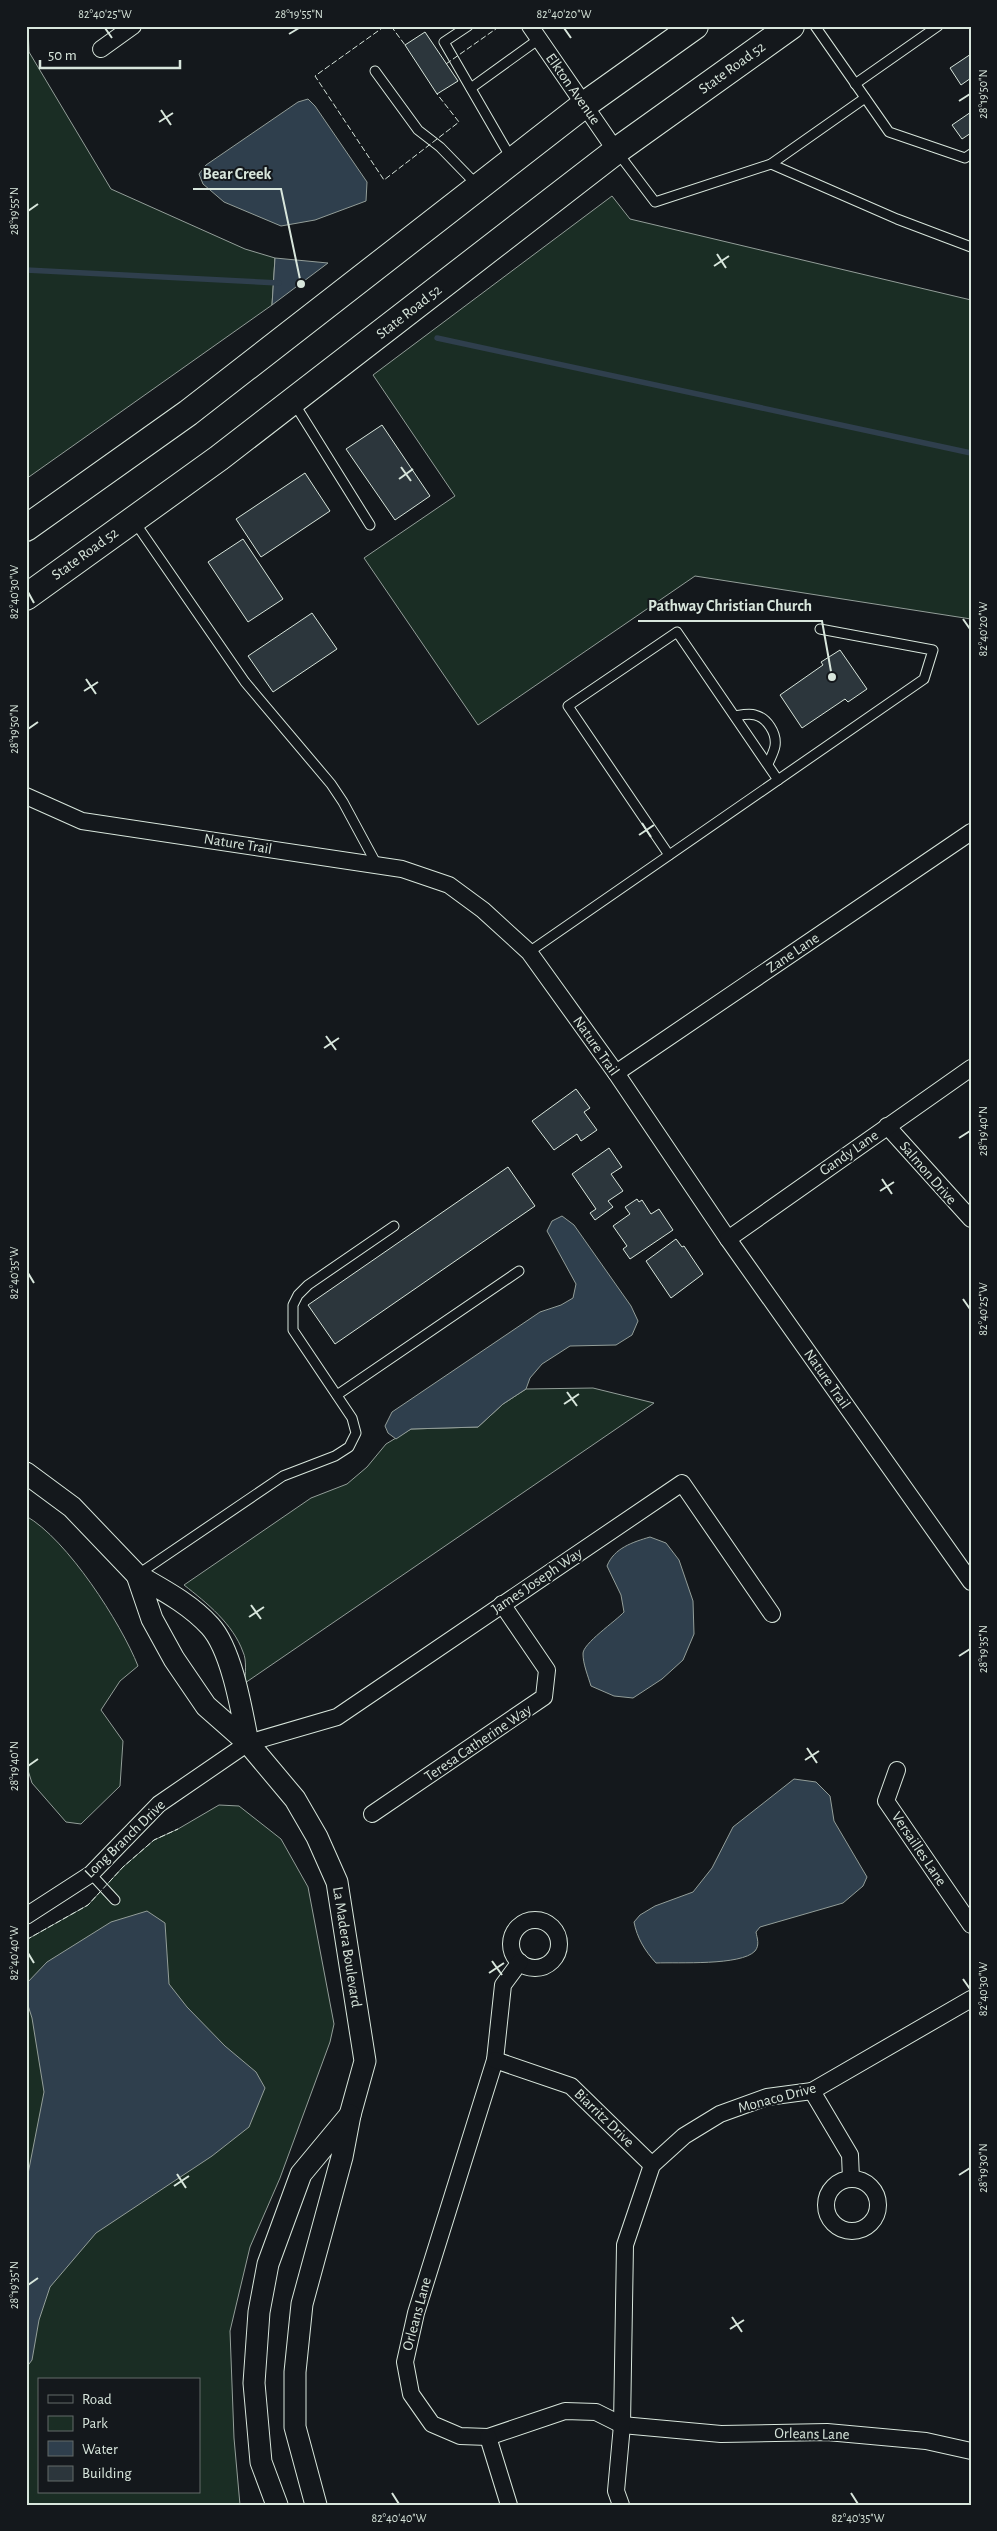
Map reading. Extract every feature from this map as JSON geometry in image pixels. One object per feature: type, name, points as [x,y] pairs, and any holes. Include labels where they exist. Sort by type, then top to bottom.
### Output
[{"type":"main road","points":[[26,528],[188,413],[584,105],[695,26]]},
{"type":"main road","name":"State Road 52","points":[[26,597],[293,401],[616,151],[791,26]]},
{"type":"street","points":[[101,49],[133,26]]},
{"type":"street","name":"Elkton Avenue","points":[[534,33],[616,151]]},
{"type":"street","name":"Nature Trail","points":[[26,796],[82,820],[402,869],[449,885],[483,910],[528,952],[616,1074],[728,1239],[971,1582]]},
{"type":"street","name":"Zane Lane","points":[[616,1074],[971,832]]},
{"type":"street","name":"Gandy Lane","points":[[728,1239],[971,1068]]},
{"type":"street","name":"Salmon Drive","points":[[887,1126],[971,1219]]},
{"type":"street","name":"La Madera Boulevard","points":[[26,1473],[72,1507],[137,1575],[184,1602],[211,1627],[227,1660],[238,1695],[248,1743]]},
{"type":"street","name":"James Joseph Way","points":[[248,1743],[337,1717],[682,1483],[772,1614]]},
{"type":"street","name":"La Madera Boulevard","points":[[137,1575],[152,1619],[174,1659],[206,1706],[248,1743],[295,1799],[318,1837],[337,1882],[364,2061],[350,2115],[342,2157],[302,2304],[295,2372],[295,2427],[316,2505]]},
{"type":"street","name":"Teresa Catherine Way","points":[[372,1814],[544,1698],[547,1670],[502,1604]]},
{"type":"street","name":"Long Branch Drive","points":[[26,1916],[91,1874],[159,1804],[248,1743]]},
{"type":"street","name":"Versailles Lane","points":[[897,1770],[886,1801],[971,1925]]},
{"type":"street","name":"Orleans Lane","points":[[520,1962],[503,1984],[495,2060],[416,2313],[405,2362],[411,2394],[432,2424],[460,2436],[488,2437],[565,2411],[596,2412],[622,2425],[721,2434],[827,2432],[926,2440],[971,2452]]},
{"type":"street","name":"Monaco Drive","points":[[621,2505],[616,2491],[622,2425],[625,2245],[652,2165],[684,2136],[720,2114],[767,2097],[812,2091],[971,1998]]},
{"type":"street","name":"Biarritz Drive","points":[[495,2060],[571,2086],[652,2165]]},
{"type":"street","points":[[812,2091],[850,2155],[851,2179]]},
{"type":"street","name":"La Madera Boulevard","points":[[277,2505],[261,2462],[254,2383],[259,2312],[268,2264],[301,2174],[350,2115]]},
{"type":"street","points":[[488,2437],[509,2505]]},
{"type":"lane","points":[[468,26],[444,42],[513,160]]},
{"type":"lane","points":[[815,26],[889,132],[965,158],[971,154]]},
{"type":"lane","points":[[856,84],[938,26]]},
{"type":"lane","points":[[471,88],[534,33]]},
{"type":"lane","points":[[375,71],[418,130],[440,148],[478,187]]},
{"type":"lane","points":[[616,151],[655,202],[771,164],[865,98]]},
{"type":"lane","points":[[771,164],[897,219],[971,247]]},
{"type":"lane","points":[[293,401],[370,525]]},
{"type":"lane","points":[[133,520],[245,682],[343,802],[377,865]]},
{"type":"lane","points":[[528,952],[924,679],[933,650],[820,629]]},
{"type":"lane","points":[[669,855],[568,706],[677,632],[778,780]]},
{"type":"lane","points":[[735,716],[753,714],[763,718],[770,727],[775,737],[775,747],[768,764]]},
{"type":"lane","points":[[137,1575],[283,1476],[335,1456],[349,1447],[356,1433],[352,1418],[293,1330],[293,1305],[298,1294],[308,1285],[394,1226]]},
{"type":"lane","points":[[337,1395],[519,1271]]},
{"type":"lane","points":[[91,1874],[115,1900]]},
{"type":"green space","points":[[26,26],[28,26],[29,52],[111,189],[245,249],[275,258],[272,305],[26,479]]},
{"type":"green space","points":[[612,196],[630,219],[971,300],[971,619],[695,576],[478,725],[364,558],[455,496],[373,375]]},
{"type":"green space","points":[[593,1388],[654,1403],[245,1683],[244,1655],[233,1632],[210,1607],[184,1585],[311,1498],[347,1484],[367,1467],[386,1444],[411,1429],[478,1427],[503,1404],[526,1389]]},
{"type":"green space","points":[[26,1516],[42,1527],[75,1562],[106,1606],[138,1666],[120,1681],[101,1710],[123,1741],[120,1786],[81,1824],[66,1822],[32,1783],[26,1764]]},
{"type":"green space","points":[[219,1805],[239,1806],[281,1839],[308,1887],[334,2024],[330,2042],[280,2178],[250,2247],[230,2331],[234,2438],[240,2505],[26,2505],[26,1940],[88,1905],[123,1867],[154,1840],[178,1829]]},
{"type":"water","points":[[308,99],[315,106],[367,182],[366,201],[315,220],[281,226],[224,202],[203,184],[199,174],[206,165],[298,102]]},
{"type":"water","points":[[275,258],[328,263],[272,305]]},
{"type":"water","points":[[562,1216],[574,1225],[631,1306],[638,1321],[632,1335],[616,1345],[570,1346],[542,1364],[530,1378],[526,1389],[503,1404],[478,1427],[411,1429],[396,1439],[388,1433],[385,1426],[392,1412],[540,1312],[561,1305],[573,1298],[576,1284],[547,1231],[552,1221]]},
{"type":"water","points":[[650,1537],[666,1543],[679,1560],[693,1601],[694,1634],[683,1660],[662,1679],[633,1698],[614,1696],[591,1686],[583,1654],[588,1644],[624,1612],[621,1595],[607,1566],[610,1560],[619,1550]]},
{"type":"water","points":[[794,1779],[816,1782],[830,1796],[834,1821],[867,1877],[863,1886],[843,1903],[760,1927],[756,1932],[757,1949],[748,1956],[723,1961],[656,1963],[642,1944],[634,1922],[640,1915],[655,1906],[693,1892],[712,1868],[733,1827]]},
{"type":"water","points":[[147,1911],[165,1923],[169,1984],[187,2007],[225,2046],[256,2072],[265,2088],[249,2127],[212,2156],[96,2233],[50,2287],[39,2320],[32,2360],[26,2368],[26,2184],[44,2092],[32,2018],[26,1999],[26,1984],[47,1962],[111,1922]]},
{"type":"building","points":[[425,32],[458,81],[437,94],[405,45]]},
{"type":"building","points":[[971,54],[971,78],[961,85],[950,68]]},
{"type":"building","points":[[971,112],[971,133],[962,139],[952,125]]},
{"type":"building","points":[[382,425],[430,496],[395,520],[346,449]]},
{"type":"building","points":[[305,473],[330,511],[261,557],[236,519]]},
{"type":"building","points":[[243,539],[283,599],[248,622],[208,562]]},
{"type":"building","points":[[312,613],[337,649],[273,692],[248,656]]},
{"type":"building","points":[[840,650],[867,689],[848,702],[845,699],[802,728],[780,695],[823,665],[821,662]]},
{"type":"building","points":[[576,1089],[590,1108],[584,1112],[597,1130],[581,1141],[577,1134],[554,1150],[532,1121]]},
{"type":"building","points":[[609,1148],[622,1167],[611,1174],[623,1191],[608,1201],[613,1207],[595,1220],[590,1213],[596,1209],[572,1174]]},
{"type":"building","points":[[508,1167],[535,1206],[335,1344],[308,1305]]},
{"type":"building","points":[[637,1199],[639,1202],[642,1200],[651,1214],[659,1209],[673,1230],[630,1259],[623,1249],[627,1246],[613,1226],[630,1214],[625,1207]]},
{"type":"building","points":[[676,1239],[682,1247],[684,1246],[703,1274],[671,1298],[646,1261]]},
{"type":"waterway","points":[[26,270],[279,283]]},
{"type":"waterway","points":[[437,338],[971,453]]},
{"type":"fence","points":[[385,26],[315,76],[384,180],[459,122],[437,94]]},
{"type":"fence","points":[[391,26],[405,45]]},
{"type":"fence","points":[[446,64],[500,26]]},
{"type":"fence","points":[[26,1940],[88,1905],[123,1867],[154,1840],[178,1829]]},
{"type":"place","name":"Bear Creek","points":[[301,284]]},
{"type":"place","name":"Pathway Christian Church","points":[[832,677]]}]
